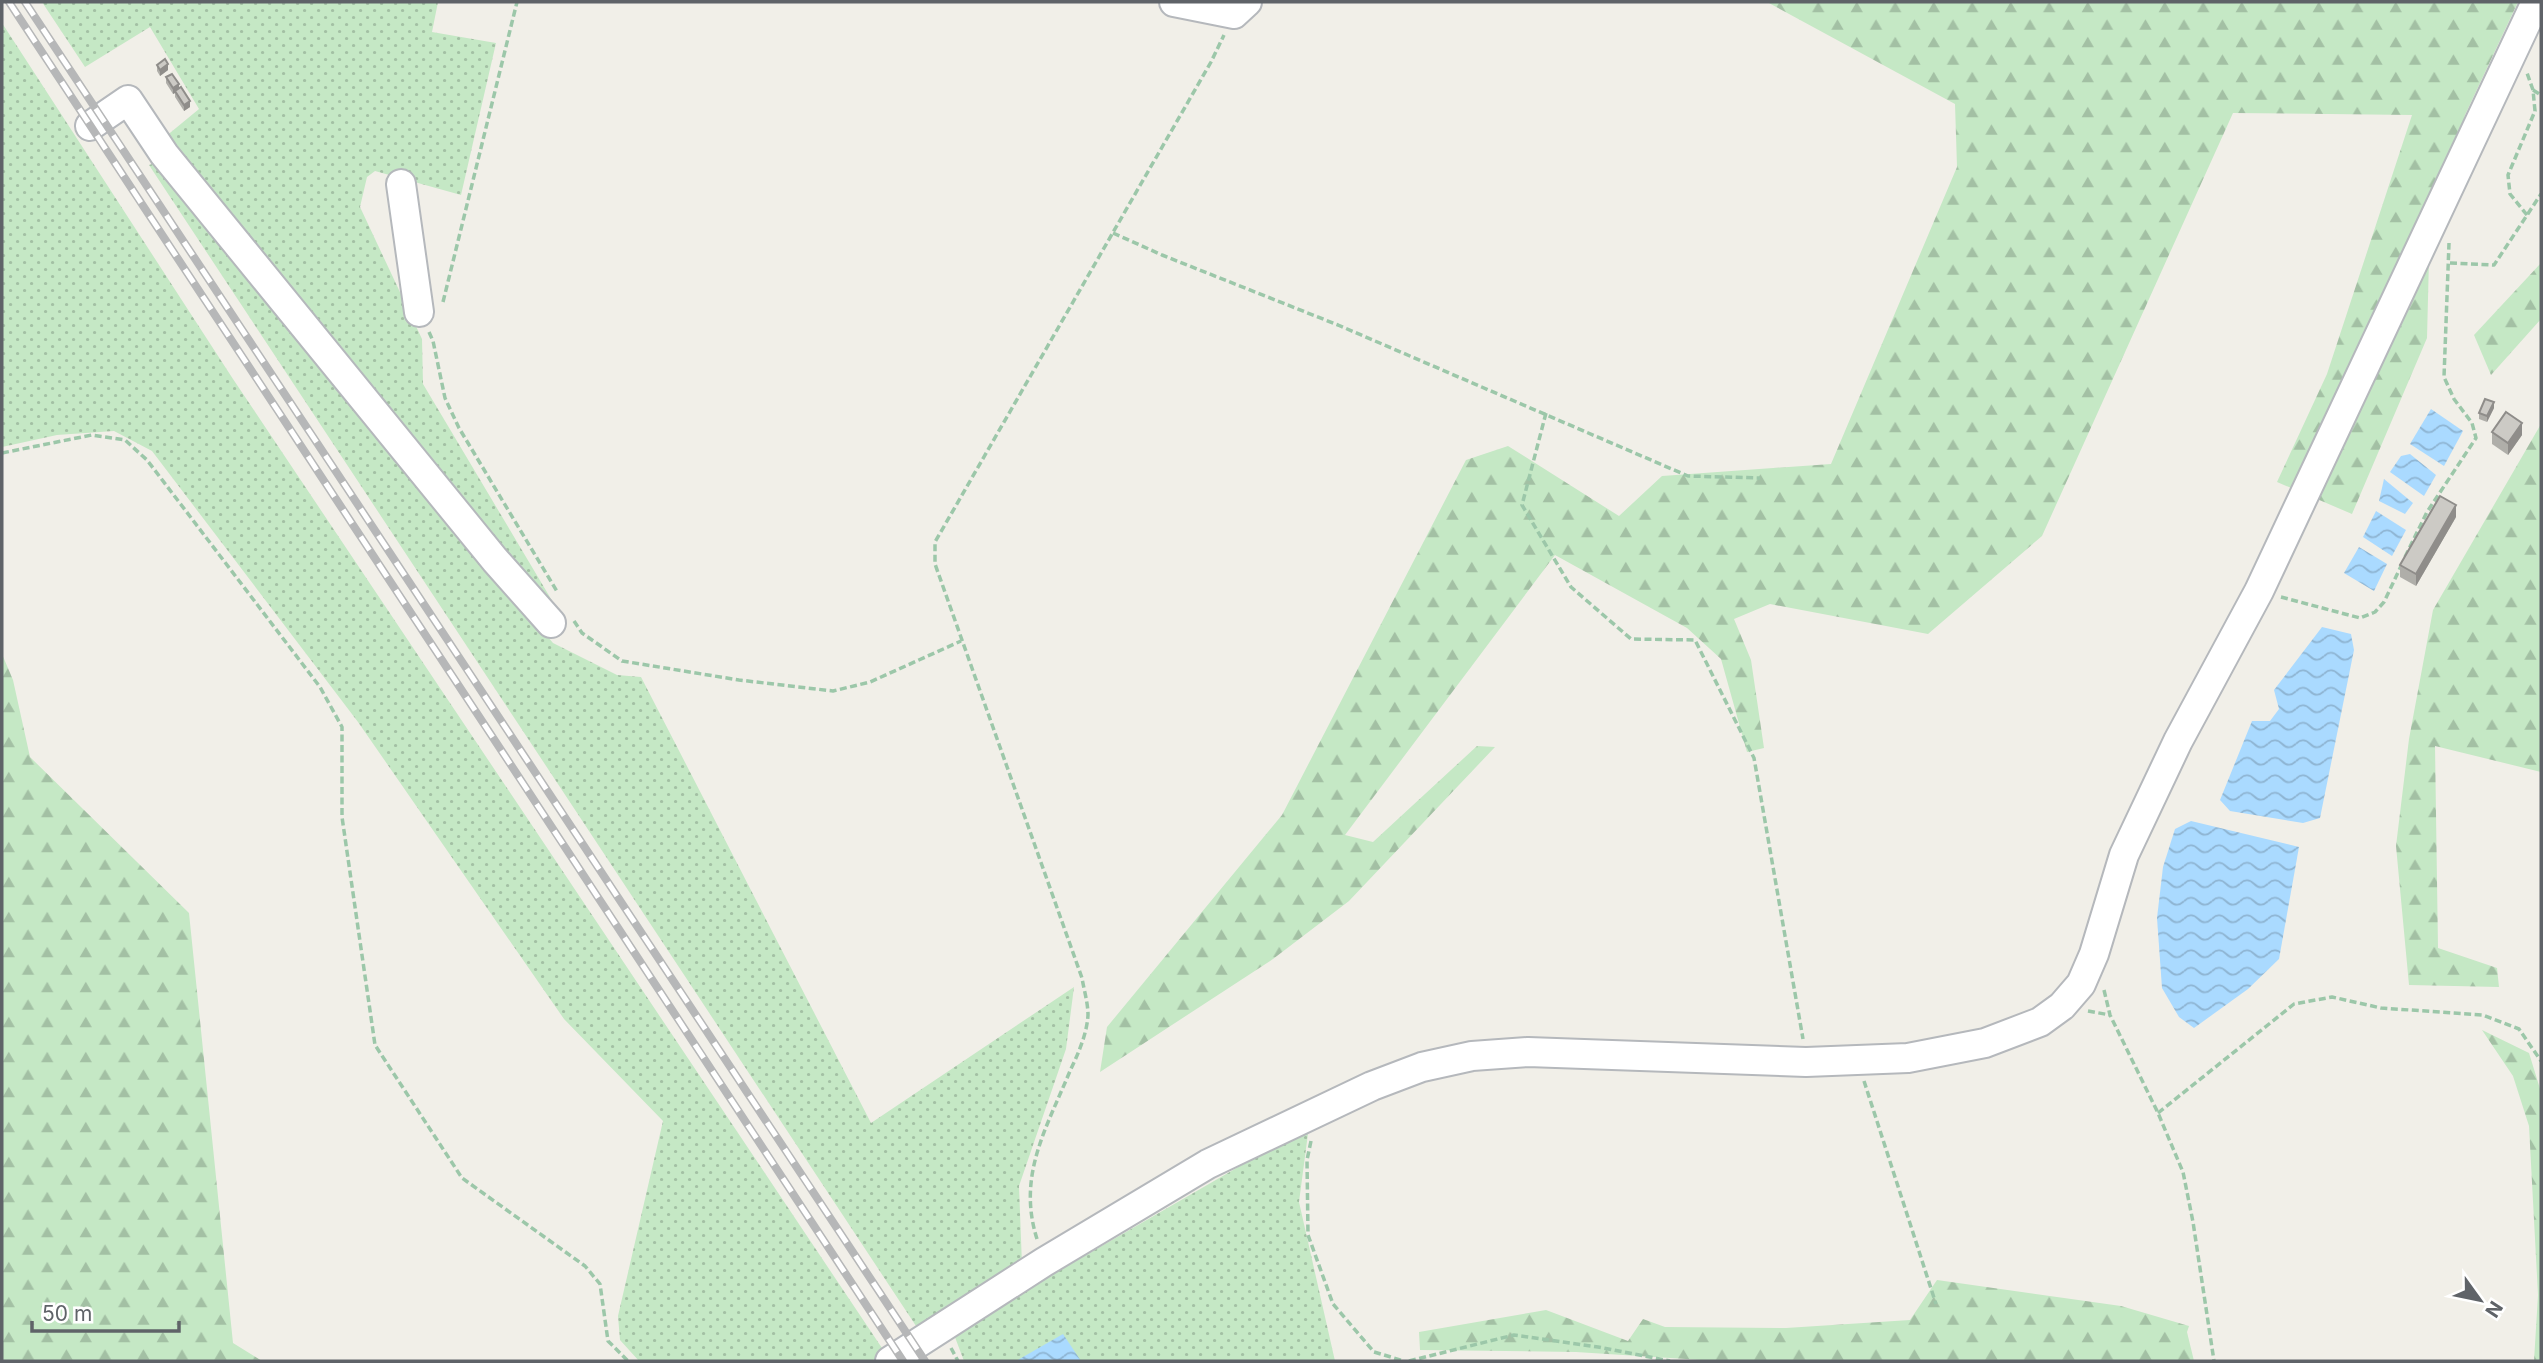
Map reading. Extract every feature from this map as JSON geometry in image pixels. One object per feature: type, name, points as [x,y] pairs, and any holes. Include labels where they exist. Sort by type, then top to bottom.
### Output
[{"type":"street","points":[[1174,2],[1240,8]]},
{"type":"street","points":[[890,1361],[1044,1262],[1208,1164],[1372,1086],[1422,1067],[1472,1056],[1528,1052],[1806,1062],[1908,1058],[1986,1044],[2040,1022],[2062,1006],[2081,984],[2094,954],[2124,855],[2178,740],[2259,591],[2536,2]]},
{"type":"street","points":[[90,126],[128,100],[164,154],[495,560],[560,611]]},
{"type":"street","points":[[401,184],[432,318]]},
{"type":"path","points":[[517,2],[432,318],[433,341],[445,398],[459,428],[560,611],[582,633],[622,661],[739,680],[833,691],[870,682],[961,641]]},
{"type":"path","points":[[1044,1262],[1030,1216],[1029,1186],[1038,1148],[1080,1049],[1088,1015],[1082,978],[935,564],[935,541],[1240,8]]},
{"type":"path","points":[[2517,41],[2533,90],[2535,111],[2508,175],[2510,194],[2527,215]]},
{"type":"path","points":[[2533,90],[2541,95]]},
{"type":"path","points":[[2450,263],[2494,265],[2541,194]]},
{"type":"path","points":[[1113,233],[1546,413],[1688,476],[1760,478]]},
{"type":"path","points":[[2259,591],[2360,618],[2375,612],[2384,602],[2427,512],[2476,438],[2472,423],[2454,399],[2444,377],[2449,239]]},
{"type":"path","points":[[432,318],[433,341]]},
{"type":"path","points":[[1546,413],[1522,505],[1571,587],[1631,639],[1695,640],[1755,758],[1806,1062]]},
{"type":"path","points":[[2,453],[92,435],[125,440],[147,460],[320,687],[342,727],[342,817],[376,1045],[462,1178],[585,1266],[600,1284],[608,1341],[628,1361]]},
{"type":"path","points":[[2158,1113],[2294,1004],[2332,997],[2381,1008],[2483,1014],[2519,1029],[2541,1061]]},
{"type":"path","points":[[2110,1015],[2158,1113],[2183,1172],[2214,1361]]},
{"type":"path","points":[[1857,1059],[1936,1304]]},
{"type":"path","points":[[1319,1112],[1307,1160],[1308,1236],[1333,1304],[1374,1352],[1404,1361]]},
{"type":"path","points":[[1409,1361],[1514,1335],[1670,1361]]},
{"type":"green space","points":[[42,2],[438,2],[432,32],[496,43],[461,195],[375,171],[367,177],[360,207],[422,339],[423,384],[557,609],[557,619],[165,137],[199,109],[150,27],[85,67]]},
{"type":"green space","points":[[1767,2],[2518,2],[2465,115],[2429,259],[2427,338],[2352,514],[2277,482],[2327,374],[2412,115],[2233,113],[2042,536],[1928,634],[1770,604],[1734,619],[1751,660],[1764,748],[1747,752],[1721,659],[1687,628],[1555,555],[1345,835],[1373,842],[1477,746],[1495,747],[1349,901],[1273,959],[1100,1072],[1107,1027],[1282,815],[1466,460],[1508,446],[1619,516],[1662,476],[1831,464],[1957,167],[1955,104]]},
{"type":"green space","points":[[2,23],[233,379],[886,1354],[871,1361],[639,1361],[620,1340],[618,1316],[663,1121],[564,1019],[358,722],[152,451],[114,431],[57,435],[2,447]]},
{"type":"green space","points":[[155,163],[553,643],[617,675],[641,677],[871,1123],[1074,987],[1066,1049],[1019,1186],[1022,1265],[920,1332],[149,165]]},
{"type":"green space","points":[[2541,263],[2541,319],[2491,375],[2474,335]]},
{"type":"green space","points":[[2541,424],[2541,772],[2435,746],[2438,948],[2497,968],[2499,987],[2409,985],[2396,846],[2409,739],[2433,610]]},
{"type":"green space","points":[[2,654],[13,680],[30,757],[189,913],[233,1343],[262,1361],[2,1361]]},
{"type":"green space","points":[[2482,1030],[2529,1053],[2541,1092],[2541,1361],[2534,1361],[2538,1295],[2529,1126],[2513,1076]]},
{"type":"green space","points":[[1309,1126],[1299,1202],[1335,1361],[964,1361],[953,1332]]},
{"type":"green space","points":[[1937,1280],[2121,1306],[2189,1326],[2187,1332],[2194,1361],[1717,1361],[1576,1352],[1420,1350],[1419,1332],[1546,1310],[1628,1341],[1643,1319],[1665,1327],[1786,1328],[1910,1320]]},
{"type":"water","points":[[2431,409],[2463,431],[2444,466],[2410,444]]},
{"type":"water","points":[[2410,454],[2436,475],[2424,496],[2390,472],[2401,456]]},
{"type":"water","points":[[2384,479],[2413,503],[2405,514],[2379,501]]},
{"type":"water","points":[[2376,511],[2406,530],[2392,556],[2363,537]]},
{"type":"water","points":[[2359,547],[2387,564],[2374,591],[2344,573]]},
{"type":"water","points":[[2322,627],[2351,634],[2354,650],[2320,818],[2303,823],[2230,811],[2220,800],[2252,721],[2270,721],[2279,709],[2274,690]]},
{"type":"water","points":[[2191,821],[2299,847],[2279,959],[2248,989],[2194,1028],[2179,1017],[2162,988],[2157,918],[2163,867],[2175,829]]},
{"type":"water","points":[[1063,1334],[1081,1361],[1016,1361]]},
{"type":"building","points":[[165,59],[168,64],[160,70],[157,65]]},
{"type":"building","points":[[172,74],[179,84],[173,88],[166,77]]},
{"type":"building","points":[[181,87],[190,101],[184,105],[175,91]]},
{"type":"building","points":[[2485,399],[2494,402],[2487,416],[2479,413]]},
{"type":"building","points":[[2506,412],[2522,423],[2508,443],[2492,432]]},
{"type":"building","points":[[2440,496],[2456,505],[2416,574],[2400,565]]},
{"type":"railway","points":[[9,2],[903,1361]]},
{"type":"railway","points":[[25,2],[925,1361]]}]
